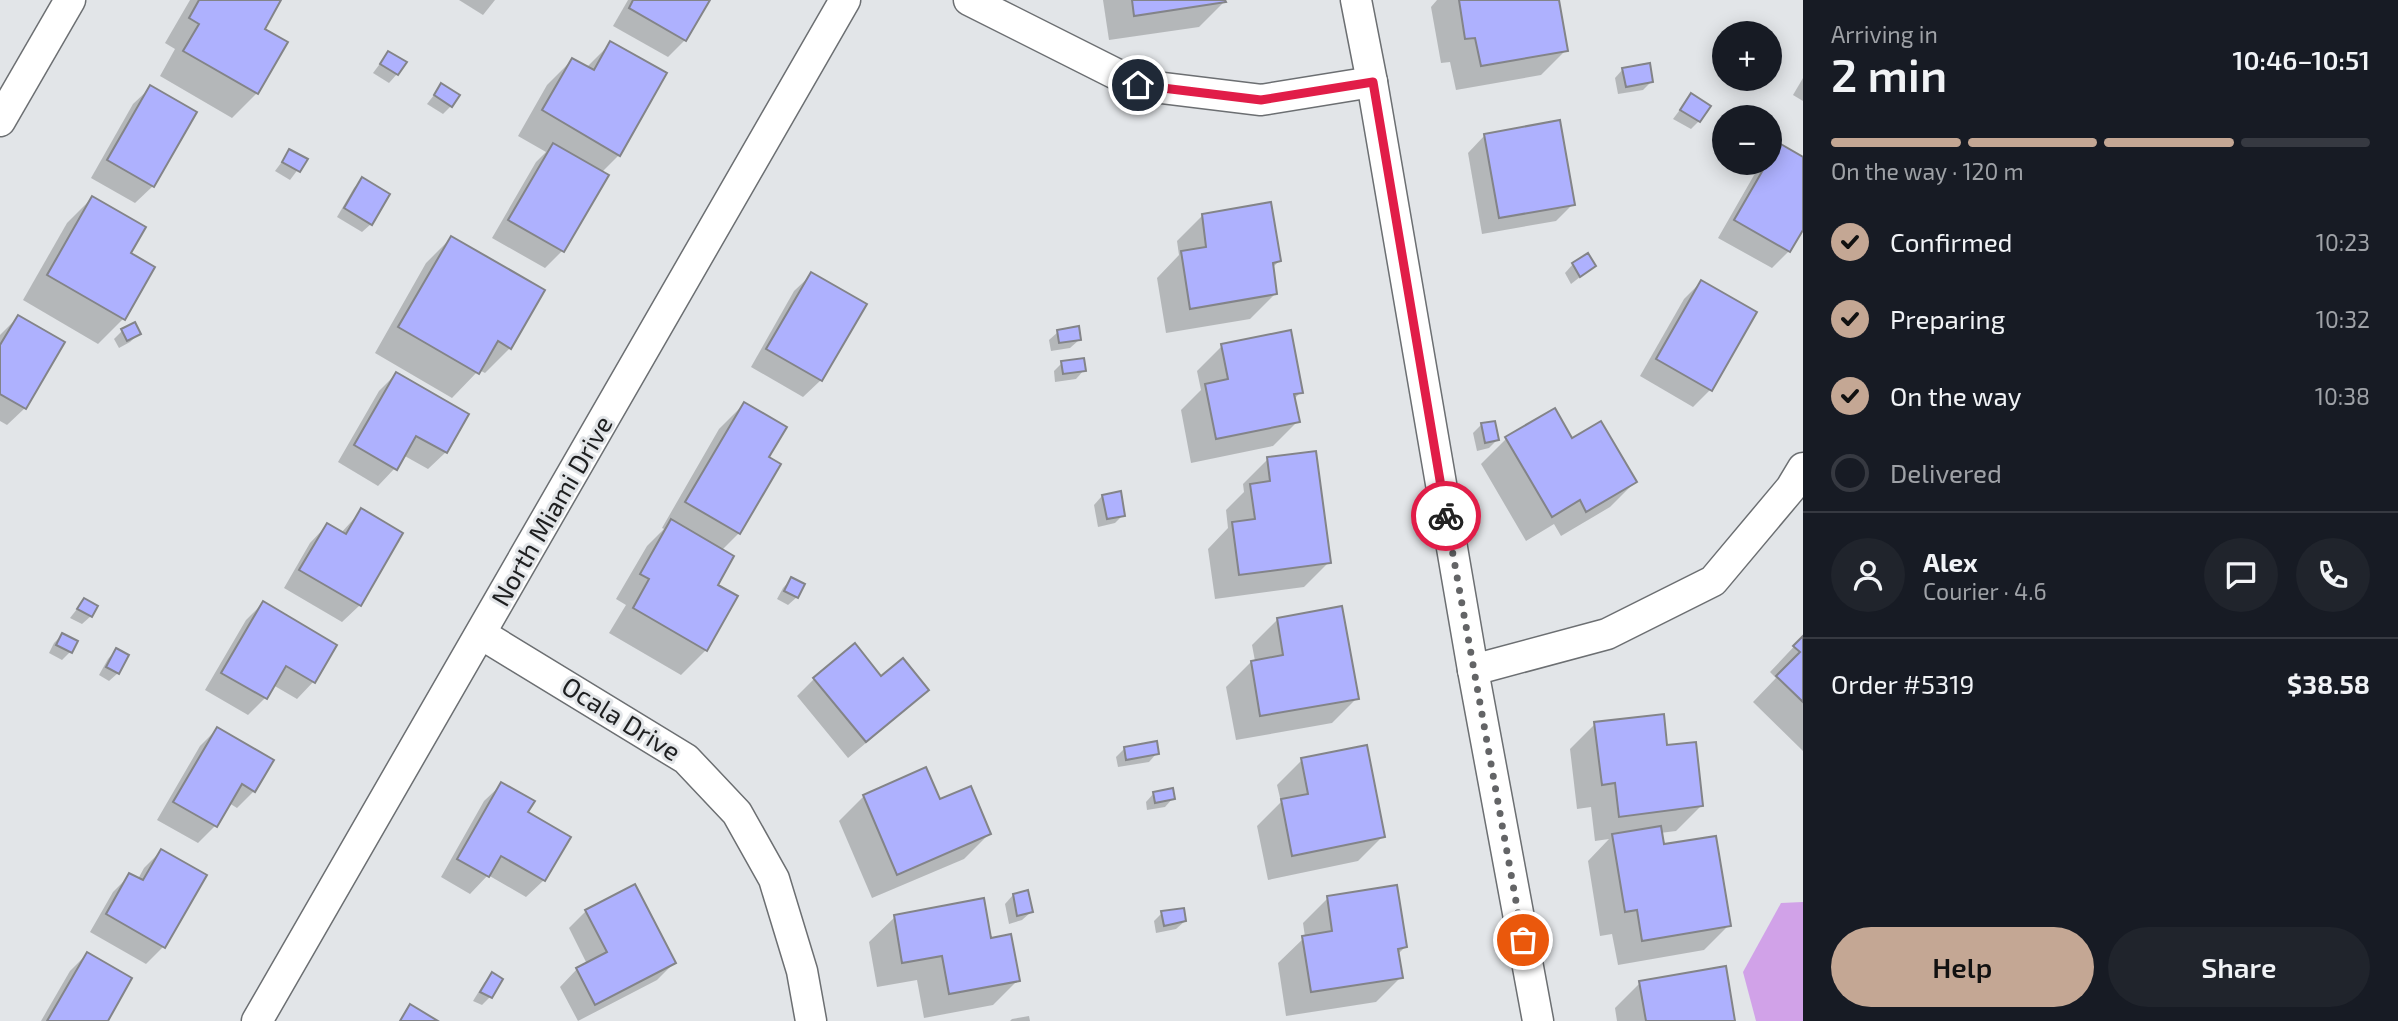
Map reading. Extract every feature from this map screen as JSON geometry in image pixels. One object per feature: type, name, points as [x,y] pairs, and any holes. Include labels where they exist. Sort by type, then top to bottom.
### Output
[{"type":"street","points":[[0,121],[70,0]]},
{"type":"street","name":"North Miami Drive","points":[[257,1021],[845,0]]},
{"type":"street","points":[[969,0],[1138,85],[1261,100],[1373,82]]},
{"type":"street","points":[[1356,0],[1373,82],[1473,670],[1538,1021]]},
{"type":"street","points":[[1473,670],[1607,634],[1713,581],[1791,488],[1803,468]]},
{"type":"street","name":"Ocala Drive","points":[[481,634],[686,758],[737,813],[774,879],[802,971],[811,1021]]},
{"type":"shaded area","points":[[1803,902],[1803,1021],[1756,1021],[1743,972],[1781,903]]},
{"type":"building","points":[[199,0],[281,0],[265,29],[288,42],[258,94],[183,51],[199,24],[189,18]]},
{"type":"building","points":[[633,0],[710,0],[686,41],[629,8]]},
{"type":"building","points":[[1132,0],[1225,0],[1226,2],[1134,16]]},
{"type":"building","points":[[1459,0],[1559,0],[1568,51],[1481,66],[1475,38],[1465,39]]},
{"type":"building","points":[[610,41],[667,73],[620,156],[542,110],[572,58],[594,70]]},
{"type":"building","points":[[388,51],[407,62],[398,75],[380,64]]},
{"type":"building","points":[[1650,63],[1653,82],[1626,87],[1622,68]]},
{"type":"building","points":[[441,83],[460,95],[452,107],[434,95]]},
{"type":"building","points":[[150,85],[197,112],[154,187],[107,160]]},
{"type":"building","points":[[1691,93],[1711,106],[1700,122],[1680,110]]},
{"type":"building","points":[[1560,120],[1575,205],[1499,218],[1484,134]]},
{"type":"building","points":[[553,143],[609,175],[564,252],[508,220]]},
{"type":"building","points":[[1782,145],[1803,157],[1803,230],[1790,252],[1734,220],[1760,175],[1782,175]]},
{"type":"building","points":[[289,149],[308,159],[300,172],[282,162]]},
{"type":"building","points":[[362,177],[390,194],[372,225],[344,208]]},
{"type":"building","points":[[92,196],[146,227],[131,253],[155,267],[125,320],[47,275]]},
{"type":"building","points":[[1271,202],[1281,261],[1273,263],[1277,294],[1190,309],[1181,251],[1206,247],[1202,214]]},
{"type":"building","points":[[451,236],[545,290],[511,349],[498,341],[479,374],[398,327]]},
{"type":"building","points":[[1588,253],[1596,266],[1580,277],[1572,263]]},
{"type":"building","points":[[811,272],[867,304],[822,381],[766,349]]},
{"type":"building","points":[[1701,280],[1757,312],[1712,391],[1656,359]]},
{"type":"building","points":[[18,315],[65,342],[26,409],[0,394],[0,345]]},
{"type":"building","points":[[135,322],[141,334],[127,341],[121,329]]},
{"type":"building","points":[[1079,326],[1081,340],[1059,343],[1057,330]]},
{"type":"building","points":[[1291,330],[1303,393],[1294,394],[1300,422],[1216,439],[1205,384],[1228,379],[1221,344]]},
{"type":"building","points":[[1084,358],[1086,371],[1063,374],[1061,361]]},
{"type":"building","points":[[396,372],[469,414],[447,453],[416,436],[397,470],[354,445]]},
{"type":"building","points":[[744,402],[787,427],[769,457],[781,464],[740,534],[685,502]]},
{"type":"building","points":[[1555,408],[1572,438],[1601,421],[1637,482],[1586,512],[1580,500],[1552,517],[1505,437]]},
{"type":"building","points":[[1495,421],[1499,440],[1485,443],[1481,423]]},
{"type":"building","points":[[1316,451],[1331,563],[1239,575],[1232,522],[1255,519],[1250,484],[1270,481],[1267,457]]},
{"type":"building","points":[[1121,491],[1125,516],[1107,519],[1102,495]]},
{"type":"building","points":[[361,508],[403,533],[361,606],[299,570],[327,523],[346,534]]},
{"type":"building","points":[[671,519],[734,556],[718,585],[738,596],[707,651],[633,608],[649,579],[640,574]]},
{"type":"building","points":[[791,577],[805,584],[798,598],[784,591]]},
{"type":"building","points":[[84,598],[98,606],[92,617],[77,609]]},
{"type":"building","points":[[263,601],[337,645],[315,683],[286,666],[267,699],[221,673]]},
{"type":"building","points":[[1342,606],[1359,699],[1260,716],[1251,661],[1283,655],[1277,618]]},
{"type":"building","points":[[62,633],[78,641],[72,653],[56,645]]},
{"type":"building","points":[[1803,636],[1803,702],[1776,676],[1800,652],[1793,646]]},
{"type":"building","points":[[855,643],[881,676],[903,658],[929,690],[866,742],[813,678]]},
{"type":"building","points":[[116,648],[129,655],[119,674],[106,667]]},
{"type":"building","points":[[1664,714],[1667,745],[1696,742],[1703,806],[1619,817],[1615,783],[1602,785],[1594,722]]},
{"type":"building","points":[[217,727],[274,760],[255,792],[242,784],[217,827],[173,802]]},
{"type":"building","points":[[1157,741],[1159,754],[1126,760],[1124,747]]},
{"type":"building","points":[[1367,745],[1385,837],[1292,856],[1281,799],[1308,794],[1301,758]]},
{"type":"building","points":[[926,767],[940,799],[971,786],[991,834],[897,875],[863,795]]},
{"type":"building","points":[[501,782],[535,801],[528,812],[571,837],[545,881],[501,856],[489,877],[457,859]]},
{"type":"building","points":[[1173,788],[1175,799],[1155,803],[1153,792]]},
{"type":"building","points":[[1661,826],[1664,844],[1716,836],[1731,926],[1642,941],[1637,910],[1625,912],[1612,834]]},
{"type":"building","points":[[161,849],[207,875],[165,948],[106,914],[129,873],[143,880]]},
{"type":"building","points":[[635,884],[676,963],[595,1005],[576,968],[607,952],[585,910]]},
{"type":"building","points":[[1397,885],[1407,947],[1398,949],[1403,978],[1311,992],[1302,936],[1332,931],[1327,896]]},
{"type":"building","points":[[1028,890],[1033,912],[1017,916],[1013,894]]},
{"type":"building","points":[[984,898],[991,938],[1011,934],[1020,981],[949,994],[942,956],[902,963],[894,915]]},
{"type":"building","points":[[1184,908],[1186,921],[1164,926],[1161,911]]},
{"type":"building","points":[[87,952],[132,978],[108,1021],[47,1021]]},
{"type":"building","points":[[1726,966],[1735,1021],[1646,1021],[1639,981]]},
{"type":"building","points":[[492,972],[503,979],[492,998],[480,992]]},
{"type":"building","points":[[410,1004],[438,1021],[400,1021]]},
{"type":"way so far","points":[[1446,516],[1523,940]]},
{"type":"route","points":[[1138,85],[1261,100],[1373,82],[1446,516]]}]
